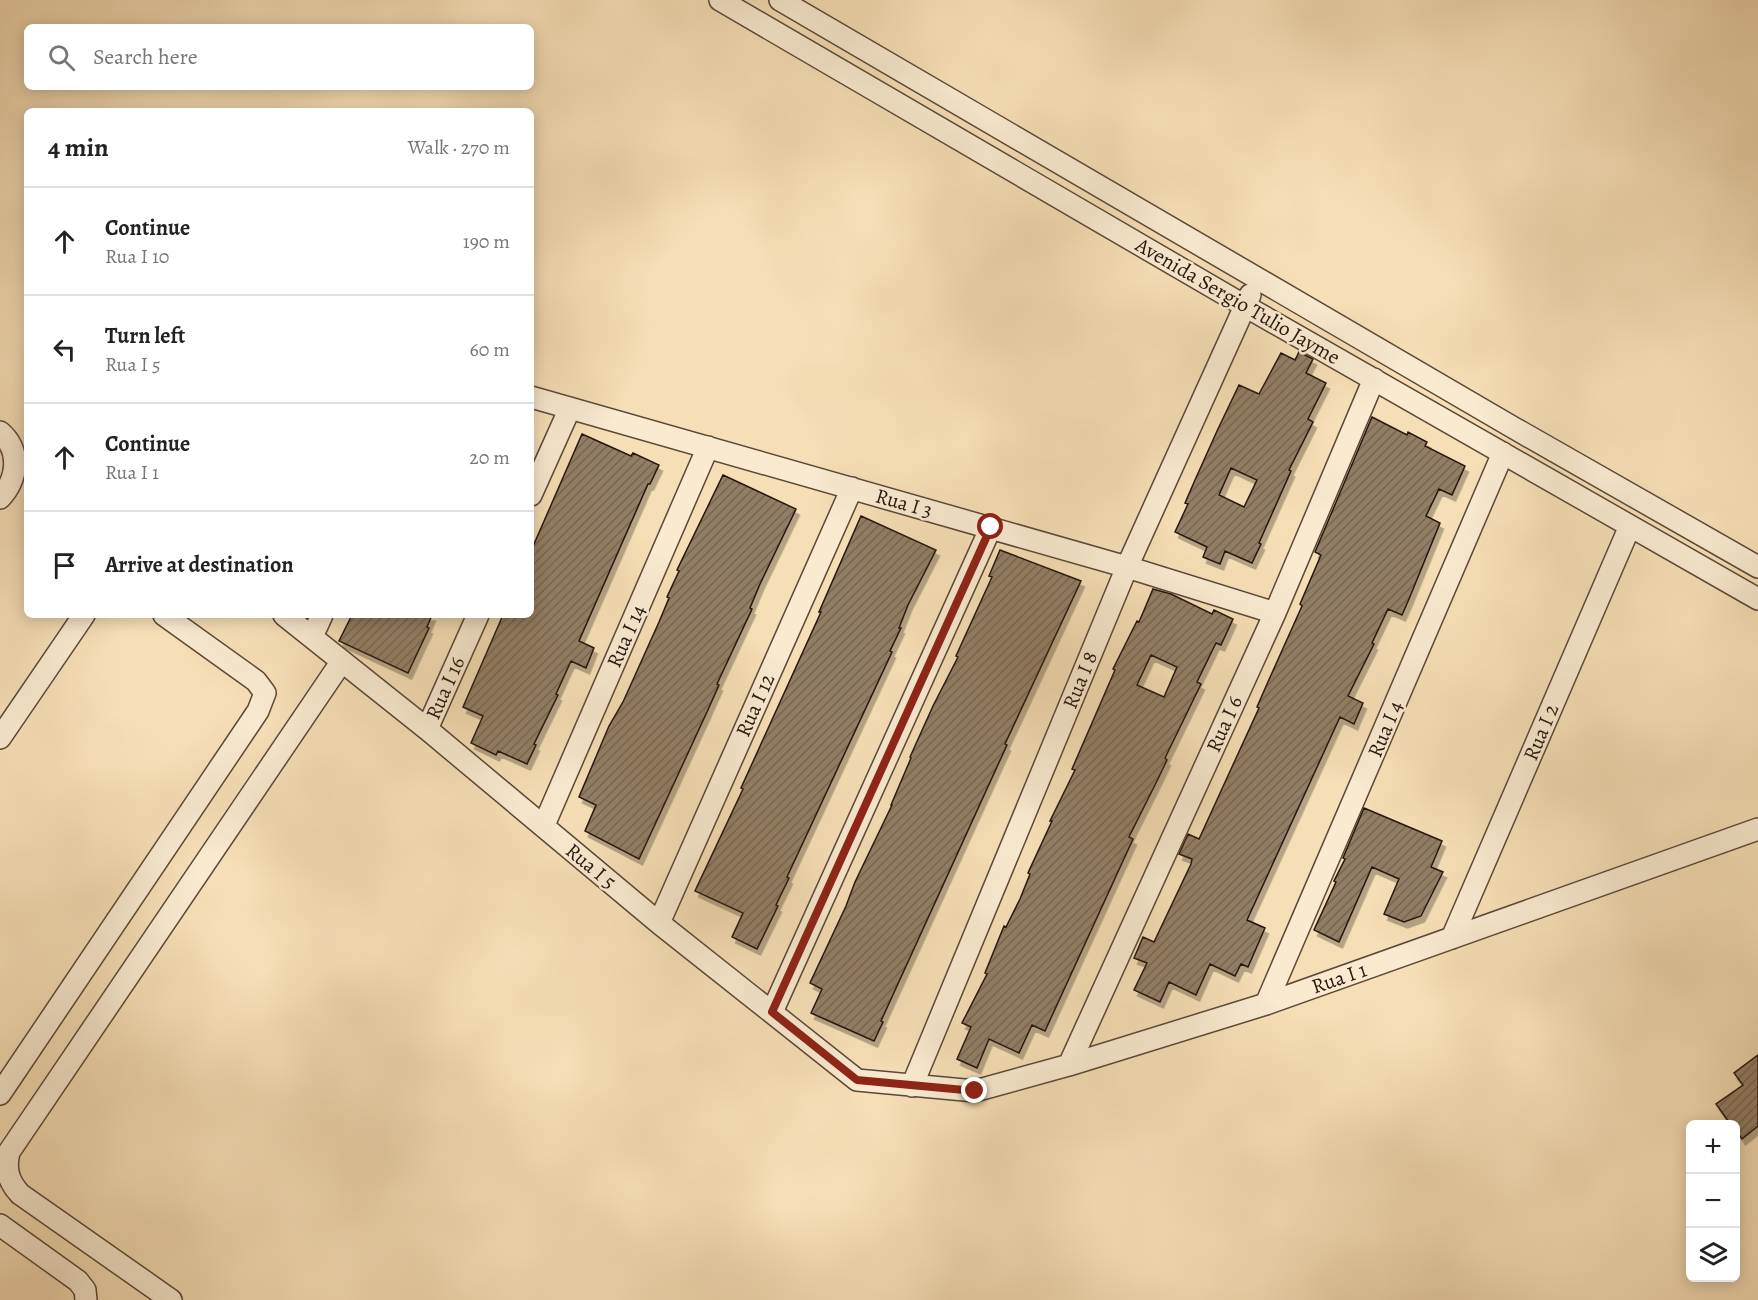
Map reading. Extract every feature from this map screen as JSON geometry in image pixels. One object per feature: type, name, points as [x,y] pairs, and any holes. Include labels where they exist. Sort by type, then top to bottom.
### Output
[{"type":"street","name":"Avenida Sergio Tulio Jayme","points":[[720,0],[1245,306],[1758,599]]},
{"type":"street","name":"Avenida Sergio Tulio Jayme","points":[[780,0],[1758,567]]},
{"type":"street","name":"Rua I 8","points":[[912,1086],[1127,567],[1258,279]]},
{"type":"street","name":"Rua I 6","points":[[1069,1065],[1275,613],[1374,380]]},
{"type":"street","name":"Rua I 3","points":[[534,398],[991,527],[1275,613]]},
{"type":"street","points":[[534,488],[570,408]]},
{"type":"street","points":[[12,442],[15,464],[13,486]]},
{"type":"street","name":"Rua I 14","points":[[543,825],[708,447]]},
{"type":"street","name":"Rua I 4","points":[[1266,1004],[1503,453]]},
{"type":"street","name":"Rua I 12","points":[[659,923],[852,488]]},
{"type":"street","name":"Rua I 2","points":[[1452,938],[1630,526]]},
{"type":"street","points":[[772,1012],[991,527]]},
{"type":"street","points":[[0,738],[82,618]]},
{"type":"street","points":[[0,1094],[262,702],[265,693],[256,681],[168,618]]},
{"type":"street","name":"Rua I 5","points":[[288,618],[427,729],[659,923],[857,1080],[912,1086]]},
{"type":"street","points":[[312,637],[321,618]]},
{"type":"street","name":"Rua I 16","points":[[427,729],[477,618]]},
{"type":"street","points":[[171,1300],[20,1194],[8,1175],[9,1152],[342,661]]},
{"type":"street","name":"Rua I 1","points":[[912,1086],[975,1091],[1069,1065],[1266,1004],[1758,829]]},
{"type":"street","points":[[0,1225],[78,1281],[85,1290],[86,1300]]},
{"type":"building","points":[[1299,352],[1313,359],[1306,373],[1326,383],[1308,419],[1313,422],[1289,470],[1291,471],[1259,543],[1261,544],[1252,563],[1225,551],[1220,564],[1203,557],[1207,547],[1175,532],[1188,504],[1185,503],[1217,431],[1239,385],[1259,394],[1281,353],[1295,360]],"holes":[[[1231,468],[1257,480],[1244,507],[1219,495]]]},
{"type":"building","points":[[1372,417],[1407,435],[1408,432],[1427,442],[1425,446],[1465,466],[1452,495],[1439,489],[1426,516],[1440,523],[1402,615],[1388,609],[1372,643],[1374,644],[1348,696],[1363,703],[1354,724],[1340,717],[1247,920],[1265,928],[1248,967],[1241,964],[1235,976],[1210,964],[1196,995],[1169,982],[1160,1002],[1134,990],[1147,963],[1134,958],[1143,937],[1154,942],[1191,864],[1192,859],[1179,854],[1188,834],[1199,839],[1259,708],[1257,707],[1302,606],[1300,604],[1321,555],[1315,552]]},
{"type":"building","points":[[582,434],[631,456],[633,453],[659,465],[648,484],[579,641],[594,648],[586,668],[571,661],[527,764],[498,751],[496,755],[471,743],[483,716],[463,707],[502,618],[534,618],[534,544]]},
{"type":"building","points":[[723,475],[796,509],[760,584],[750,608],[752,609],[717,684],[719,685],[639,859],[585,831],[596,805],[579,797],[609,726],[623,702],[659,622],[679,571],[677,570]]},
{"type":"building","points":[[861,516],[936,550],[908,605],[899,628],[901,628],[890,651],[892,652],[787,877],[789,878],[776,905],[778,906],[757,949],[732,937],[743,913],[695,891],[743,789],[741,788],[821,612],[819,612]]},
{"type":"building","points":[[1000,550],[1081,581],[1005,744],[1007,745],[881,1021],[883,1022],[874,1041],[811,1013],[822,989],[810,983],[892,805],[933,706],[958,657],[956,656],[992,577],[989,576]]},
{"type":"building","points":[[1153,589],[1171,594],[1212,614],[1214,610],[1233,619],[1221,645],[1216,643],[1197,682],[1201,684],[1129,837],[1133,839],[1045,1031],[1032,1025],[1019,1053],[989,1039],[977,1068],[957,1059],[971,1027],[962,1023],[987,974],[985,973],[1004,926],[1006,927],[1020,899],[1030,874],[1028,873],[1052,821],[1050,821],[1075,770],[1072,769],[1115,670],[1113,669],[1137,621],[1139,622]],"holes":[[[1151,655],[1177,667],[1164,697],[1137,685]]]},
{"type":"building","points":[[350,618],[431,618],[427,627],[429,628],[408,673],[339,641]]},
{"type":"building","points":[[1364,808],[1442,841],[1431,867],[1443,872],[1421,916],[1404,922],[1384,914],[1399,879],[1372,867],[1339,942],[1314,930],[1336,882],[1334,881],[1345,859],[1343,858]]},
{"type":"building","points":[[1758,1055],[1758,1126],[1742,1139],[1740,1120],[1727,1120],[1716,1104],[1743,1085],[1734,1073]]},
{"type":"route","points":[[975,1091],[857,1080],[772,1012],[991,527]]}]
